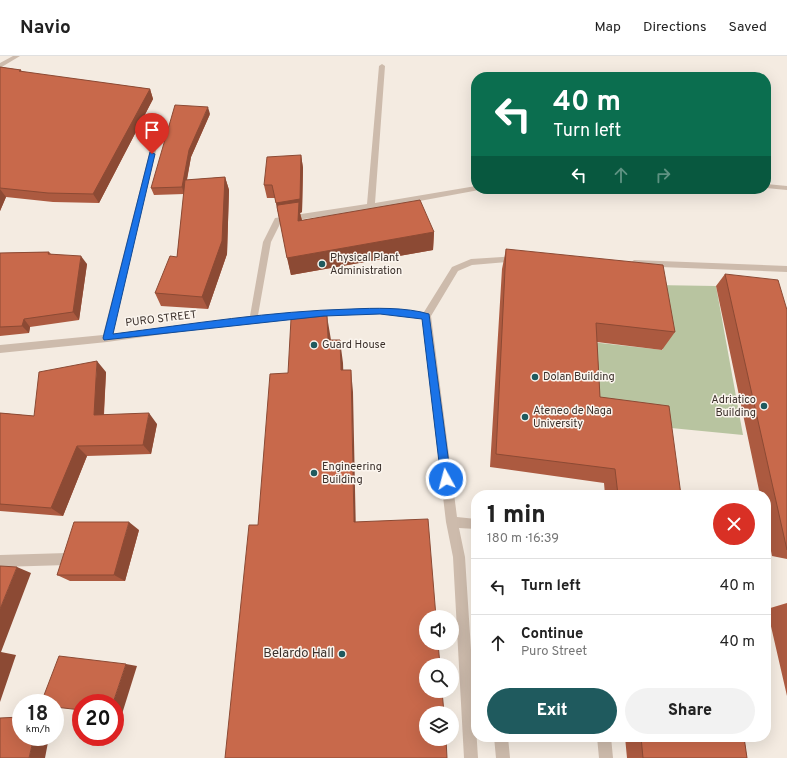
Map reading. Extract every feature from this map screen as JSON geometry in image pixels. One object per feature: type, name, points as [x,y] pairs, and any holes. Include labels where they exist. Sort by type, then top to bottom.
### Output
[{"type":"street","points":[[0,66],[17,56]]},
{"type":"street","points":[[371,207],[382,66]]},
{"type":"street","points":[[107,338],[156,138]]},
{"type":"street","points":[[771,186],[787,188]]},
{"type":"street","points":[[254,320],[267,242],[278,220],[371,207],[471,189]]},
{"type":"street","points":[[471,758],[459,557],[452,522],[426,316],[455,268],[471,262],[525,259]]},
{"type":"street","points":[[628,263],[787,269]]},
{"type":"street","name":"PURO STREET","points":[[0,349],[324,313],[380,311],[426,316]]},
{"type":"street","points":[[452,522],[471,524]]},
{"type":"street","points":[[0,561],[67,559]]},
{"type":"street","points":[[501,742],[503,758]]},
{"type":"street","points":[[604,742],[606,758]]},
{"type":"green space","points":[[653,285],[716,286],[743,435],[671,428],[576,410],[573,340],[663,350]]},
{"type":"building","points":[[0,67],[21,70],[19,71],[150,89],[93,194],[48,193],[0,188]]},
{"type":"building","points":[[175,105],[208,107],[189,150],[182,187],[151,188]]},
{"type":"building","points":[[301,155],[300,199],[276,203],[272,185],[264,185],[267,157]]},
{"type":"building","points":[[225,177],[222,241],[202,297],[155,293],[170,256],[177,257],[185,180]]},
{"type":"building","points":[[420,200],[434,232],[287,258],[277,207],[278,205],[299,202],[298,221]]},
{"type":"building","name":"Dolan Building","points":[[506,249],[663,265],[675,332],[596,323],[600,397],[669,406],[680,490],[617,490],[615,469],[496,454]]},
{"type":"building","points":[[49,252],[48,254],[81,256],[73,312],[24,319],[22,326],[0,327],[0,253]]},
{"type":"building","name":"Adriatico Building","points":[[725,274],[778,280],[787,310],[787,550]]},
{"type":"building","name":"Belardo Hall","points":[[327,316],[328,340],[340,340],[341,370],[351,370],[354,522],[428,519],[435,610],[419,610],[419,650],[439,650],[439,658],[419,658],[419,698],[443,698],[443,706],[419,706],[419,746],[446,746],[447,758],[225,758],[249,525],[258,525],[270,374],[288,373],[291,319]]},
{"type":"building","points":[[97,361],[94,415],[149,413],[143,445],[77,446],[51,508],[0,504],[0,413],[34,416],[39,372]]},
{"type":"building","points":[[74,522],[129,522],[114,575],[57,575]]},
{"type":"building","points":[[0,566],[17,567],[0,609]]},
{"type":"building","points":[[59,656],[126,664],[116,694],[72,694],[72,709],[64,708],[64,694],[44,694]]},
{"type":"building","points":[[12,717],[12,746],[32,746],[29,758],[0,758],[0,718]]},
{"type":"building","points":[[641,742],[745,742],[747,758],[643,758]]},
{"type":"place","name":"Physical Plant Administration","points":[[322,264]]},
{"type":"place","name":"Guard House","points":[[314,345]]},
{"type":"place","name":"Dolan Building","points":[[535,377]]},
{"type":"place","name":"Adriatico Building","points":[[764,406]]},
{"type":"place","name":"Ateneo de Naga University","points":[[525,417]]},
{"type":"place","name":"Engineering Building","points":[[314,473]]},
{"type":"place","name":"Belardo Hall","points":[[342,654]]},
{"type":"route","points":[[152,154],[107,338],[324,313],[380,311],[426,316],[446,479]]}]
